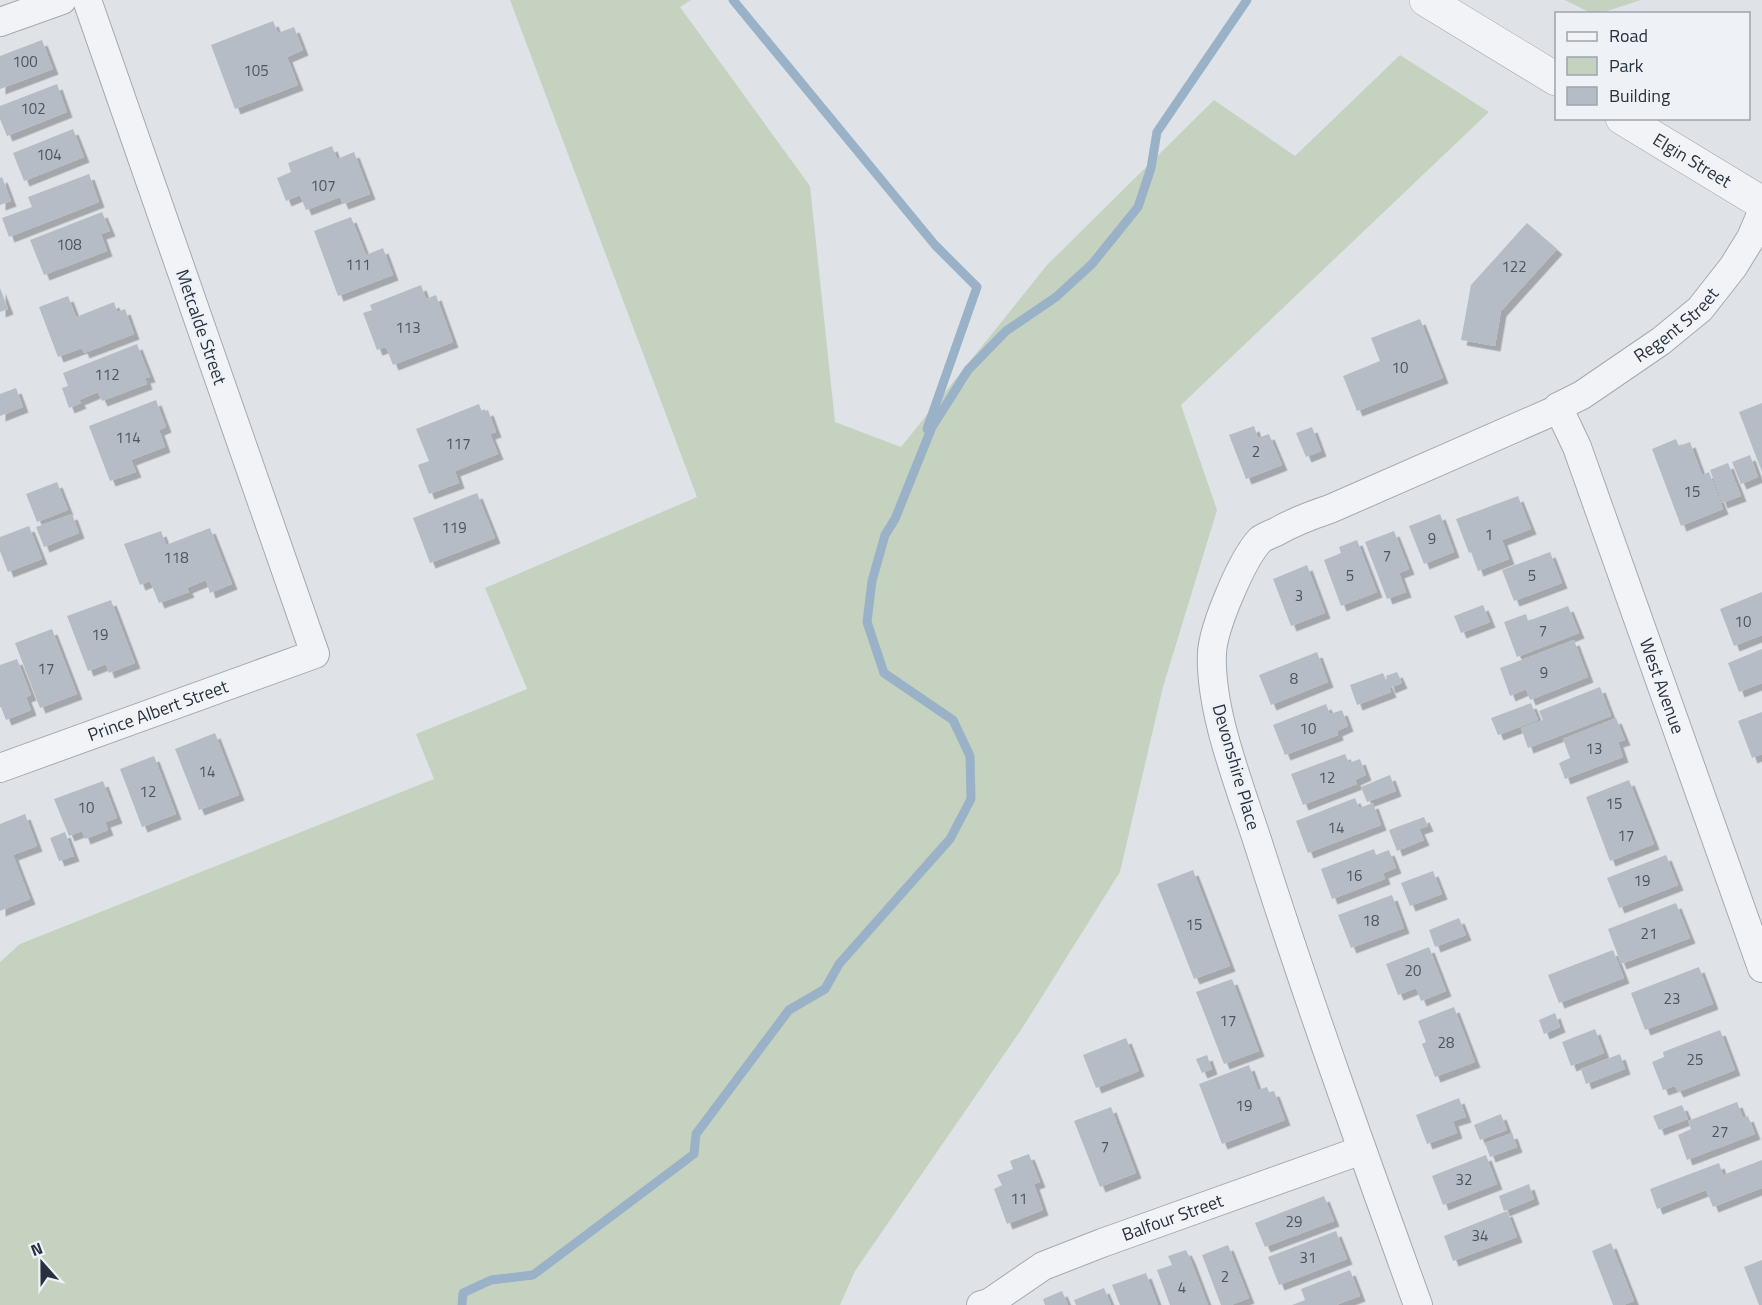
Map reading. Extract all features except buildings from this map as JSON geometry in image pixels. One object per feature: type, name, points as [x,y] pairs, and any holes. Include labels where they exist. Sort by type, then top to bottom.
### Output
[{"type":"street","points":[[0,22],[62,0]]},
{"type":"street","name":"Metcalde Street","points":[[87,0],[315,654]]},
{"type":"street","points":[[1426,0],[1555,78]]},
{"type":"street","name":"Elgin Street","points":[[1625,120],[1762,203]]},
{"type":"street","name":"Regent Street","points":[[1558,407],[1582,395],[1661,341],[1700,309],[1733,267],[1751,238],[1762,212]]},
{"type":"street","name":"West Avenue","points":[[1558,407],[1577,447],[1762,968]]},
{"type":"street","name":"Devonshire Place","points":[[1418,1305],[1362,1150],[1272,886],[1224,736],[1213,684],[1212,651],[1220,618],[1235,583],[1261,540],[1294,522],[1373,490],[1556,410],[1558,407]]},
{"type":"street","name":"Prince Albert Street","points":[[0,768],[315,654]]},
{"type":"street","name":"Balfour Street","points":[[986,1304],[1043,1266],[1362,1150]]},
{"type":"green space","points":[[510,0],[691,0],[680,7],[810,186],[835,422],[901,447],[1047,265],[1214,100],[1295,156],[1400,55],[1489,112],[1181,405],[1217,510],[1163,687],[1120,872],[1023,1027],[855,1271],[840,1305],[0,1305],[0,962],[20,944],[434,779],[416,734],[527,689],[485,588],[697,497]]},
{"type":"green space","points":[[1565,0],[1641,0],[1604,12],[1589,12]]},
{"type":"waterway","points":[[733,0],[935,245],[977,287],[927,429]]},
{"type":"waterway","points":[[462,1305],[463,1293],[491,1280],[533,1275],[694,1154],[696,1134],[789,1010],[825,989],[839,964],[950,839],[971,799],[970,756],[953,720],[884,673],[867,622],[872,581],[885,535],[895,519],[932,427],[968,370],[1006,331],[1056,297],[1092,264],[1138,207],[1151,168],[1157,132],[1247,0]]}]
